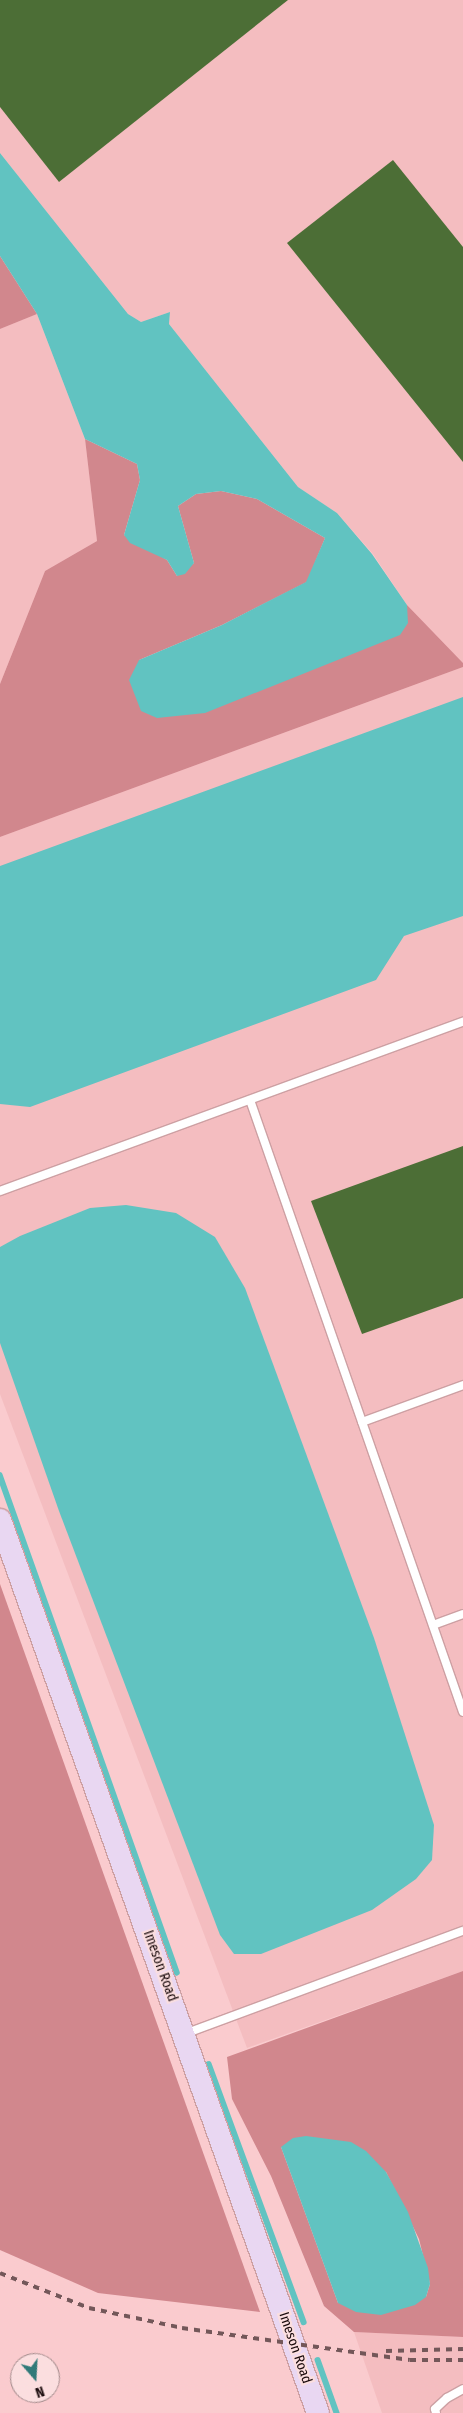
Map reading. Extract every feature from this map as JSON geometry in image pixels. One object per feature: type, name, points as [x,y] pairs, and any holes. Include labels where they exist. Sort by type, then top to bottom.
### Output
[{"type":"street","name":"Imeson Road","points":[[0,1520],[318,2413]]},
{"type":"lane","points":[[0,1191],[463,1022]]},
{"type":"lane","points":[[250,1100],[463,1712]]},
{"type":"lane","points":[[362,1422],[463,1386]]},
{"type":"lane","points":[[432,1625],[463,1614]]},
{"type":"lane","points":[[184,2034],[463,1931]]},
{"type":"lane","points":[[436,2413],[435,2409],[447,2398],[463,2389]]},
{"type":"shaded area","points":[[0,0],[463,0],[463,663],[407,605],[373,554],[337,513],[298,487],[169,324],[170,312],[141,322],[128,314],[0,153]]},
{"type":"shaded area","points":[[0,256],[37,314],[0,329]]},
{"type":"shaded area","points":[[37,314],[85,439],[97,541],[45,571],[0,684],[0,329]]},
{"type":"shaded area","points":[[85,439],[137,464],[140,480],[124,535],[167,560],[177,576],[194,563],[178,506],[196,494],[221,491],[257,499],[325,538],[307,582],[222,625],[139,660],[407,623],[407,605],[463,663],[463,667],[0,837],[0,684],[45,571],[97,541]]},
{"type":"shaded area","points":[[463,667],[463,1971],[247,2048],[0,1394],[0,837]]},
{"type":"shaded area","points":[[0,1584],[260,2312],[98,2293],[0,2250]]},
{"type":"shaded area","points":[[463,1971],[463,2337],[354,2332],[324,2306],[271,2176],[232,2099],[227,2057]],"holes":[[[281,2147],[386,2172],[419,2239],[430,2284],[426,2297],[338,2303]]]},
{"type":"shaded area","points":[[354,2332],[463,2337],[463,2413],[382,2413]]},
{"type":"water","points":[[0,153],[128,314],[141,322],[170,312],[169,324],[298,487],[337,513],[372,554],[407,605],[408,623],[400,635],[205,713],[157,718],[141,711],[129,680],[139,660],[222,625],[306,582],[325,538],[257,499],[221,491],[196,494],[178,506],[194,563],[185,574],[177,576],[167,560],[130,543],[124,535],[140,480],[137,464],[85,439],[37,314],[0,256]]},
{"type":"water","points":[[463,697],[463,916],[404,936],[376,980],[30,1107],[0,1104],[0,866]]},
{"type":"water","points":[[126,1205],[176,1213],[215,1237],[245,1288],[374,1638],[434,1825],[432,1860],[416,1879],[372,1910],[261,1954],[234,1954],[220,1935],[59,1511],[0,1343],[0,1247],[20,1236],[90,1208]]},
{"type":"water","points":[[306,2136],[351,2142],[366,2151],[386,2172],[408,2212],[428,2268],[430,2284],[426,2297],[415,2305],[381,2315],[356,2312],[338,2303],[281,2147],[293,2138]]},
{"type":"building","points":[[0,0],[288,0],[59,182],[0,107]]},
{"type":"building","points":[[393,160],[463,247],[463,462],[287,243]]},
{"type":"building","points":[[463,1146],[463,1298],[362,1334],[311,1201]]},
{"type":"waterway","points":[[0,1475],[177,1972]]},
{"type":"waterway","points":[[209,2064],[304,2322]]},
{"type":"waterway","points":[[318,2360],[337,2413]]},
{"type":"railway","points":[[0,2273],[89,2308],[182,2328],[410,2360],[463,2360]]},
{"type":"railway","points":[[386,2351],[463,2349]]}]
